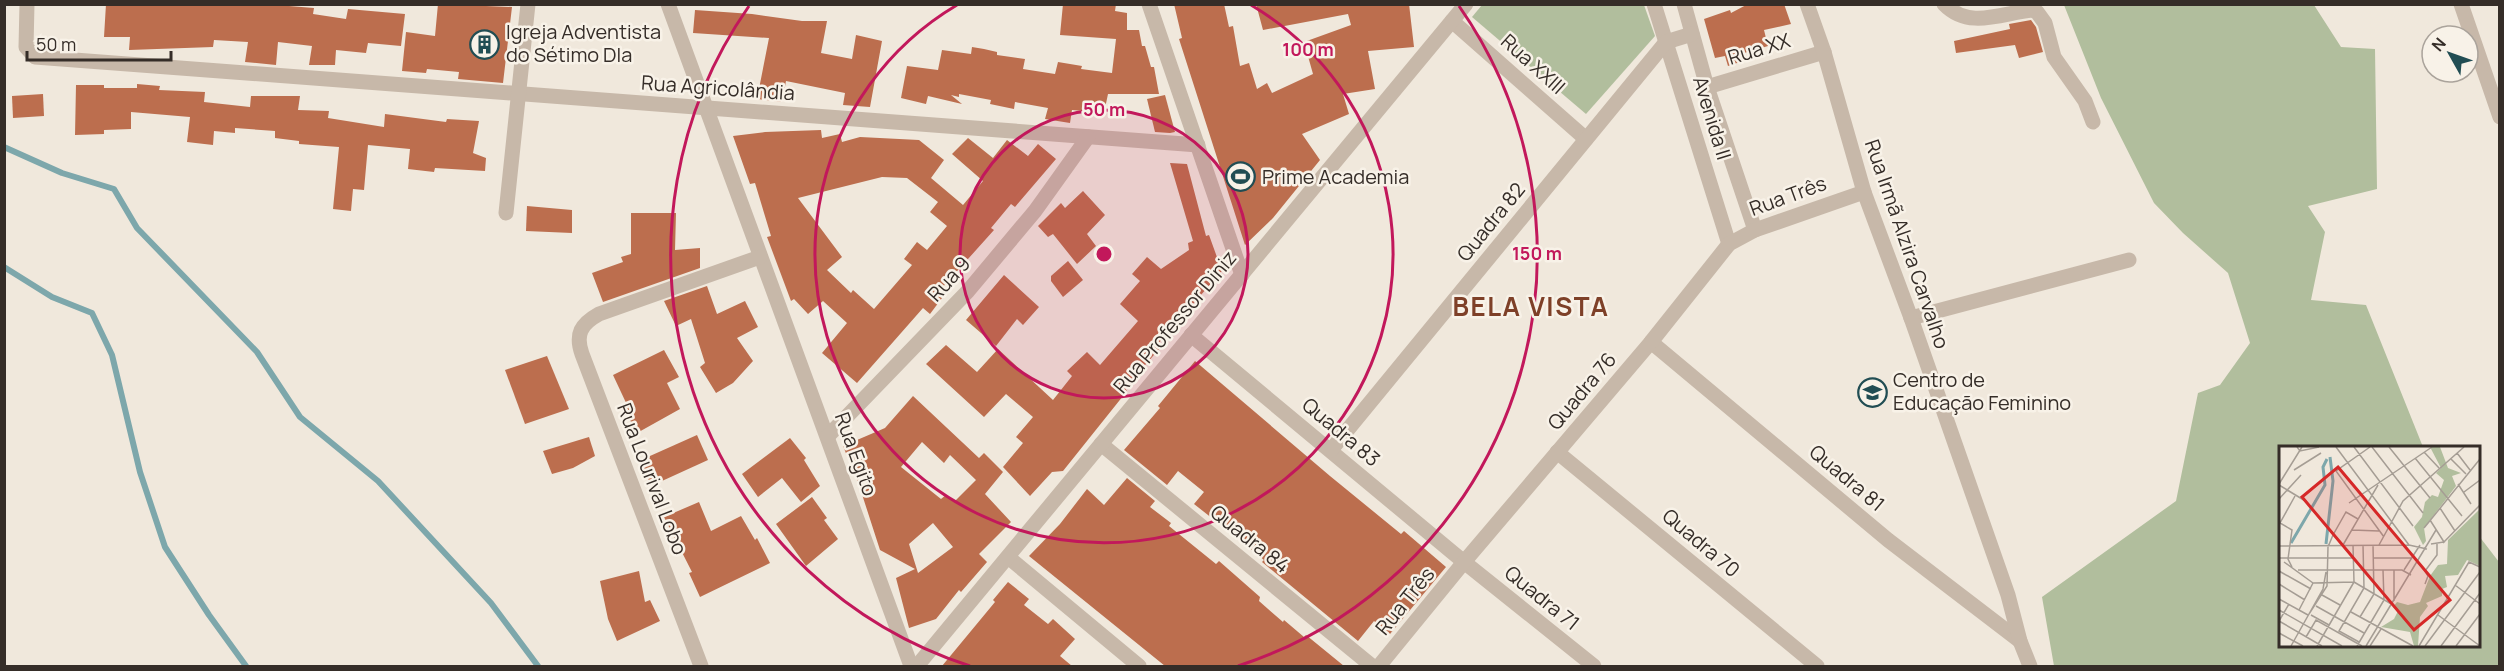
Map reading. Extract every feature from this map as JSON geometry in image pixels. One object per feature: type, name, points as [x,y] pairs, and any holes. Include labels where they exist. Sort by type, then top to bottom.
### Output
[{"type":"street","points":[[506,213],[528,4]]},
{"type":"street","name":"Rua Egito","points":[[668,4],[828,436],[910,666]]},
{"type":"street","points":[[1149,4],[1242,275]]},
{"type":"street","name":"Rua Professor Diniz","points":[[917,666],[1466,4]]},
{"type":"street","name":"Avenida II","points":[[1654,4],[1729,244]]},
{"type":"street","name":"Avenida II","points":[[1684,4],[1707,87],[1755,230]]},
{"type":"street","name":"Rua Irmã Alzira Carvalho","points":[[1807,4],[1824,52],[1863,192],[1911,318],[2008,595],[2020,642],[2030,666]]},
{"type":"street","points":[[1944,4],[1958,16],[1972,18],[1992,18],[2032,9],[2037,12],[2045,23],[2054,57],[2085,101],[2094,122]]},
{"type":"street","points":[[2461,4],[2499,117]]},
{"type":"street","name":"Rua Agricolândia","points":[[27,7],[26,47],[35,57],[1198,145]]},
{"type":"street","name":"Rua XXIII","points":[[1452,21],[1586,139]]},
{"type":"street","points":[[1666,42],[1692,34]]},
{"type":"street","name":"Quadra 82","points":[[1331,450],[1666,42]]},
{"type":"street","name":"Rua XX","points":[[1707,87],[1824,52]]},
{"type":"street","name":"Rua 9","points":[[828,436],[968,291],[1035,211],[1088,137]]},
{"type":"street","name":"Rua Três","points":[[1729,244],[1755,230],[1863,192]]},
{"type":"street","name":"Quadra 76","points":[[1464,562],[1651,342],[1729,244]]},
{"type":"street","name":"Rua Lourival Lobo","points":[[701,666],[579,345],[580,330],[586,322],[599,314],[760,257]]},
{"type":"street","points":[[1911,318],[2128,260]]},
{"type":"street","name":"Quadra 83","points":[[1191,335],[1464,562]]},
{"type":"street","name":"Quadra 81","points":[[1651,342],[1888,540],[2020,642]]},
{"type":"street","name":"Quadra 84","points":[[1101,444],[1372,666]]},
{"type":"street","name":"Quadra 70","points":[[1557,452],[1817,666]]},
{"type":"street","points":[[1008,557],[1139,666]]},
{"type":"street","name":"Rua Três","points":[[1379,666],[1464,562]]},
{"type":"street","name":"Quadra 71","points":[[1464,562],[1594,666]]},
{"type":"green space","points":[[1482,5],[1644,5],[1655,36],[1586,114],[1472,17]]},
{"type":"green space","points":[[2064,5],[2314,5],[2341,47],[2375,49],[2377,189],[2308,206],[2325,232],[2311,300],[2366,305],[2423,446],[2279,446],[2279,647],[2480,647],[2480,537],[2499,562],[2499,666],[2054,666],[2042,597],[2176,501],[2198,393],[2220,385],[2250,343],[2228,273],[2183,233],[2154,203],[2101,98]]},
{"type":"building","points":[[106,4],[264,4],[314,8],[313,14],[346,19],[348,9],[405,14],[401,46],[368,43],[366,53],[336,50],[335,65],[309,65],[312,46],[278,42],[276,65],[245,62],[248,42],[214,40],[213,47],[129,50],[130,37],[104,37]]},
{"type":"building","points":[[438,4],[512,7],[503,83],[458,79],[459,72],[427,69],[426,73],[402,71],[406,32],[435,36]]},
{"type":"building","points":[[1063,4],[1116,4],[1115,11],[1127,13],[1127,30],[1139,30],[1142,46],[1145,46],[1151,67],[1154,67],[1159,94],[1108,94],[1104,113],[1072,110],[1070,123],[1045,119],[1048,108],[1015,102],[1014,109],[990,104],[991,100],[959,94],[959,97],[951,95],[962,104],[928,96],[926,104],[901,98],[907,66],[938,70],[942,50],[971,54],[972,47],[984,49],[997,52],[997,55],[1025,59],[1023,69],[1055,74],[1058,62],[1082,66],[1081,69],[1112,73],[1116,39],[1060,35]]},
{"type":"building","points":[[1174,4],[1224,4],[1229,27],[1233,26],[1240,66],[1249,63],[1257,89],[1267,83],[1272,93],[1313,74],[1304,42],[1351,25],[1348,14],[1263,30],[1256,4],[1409,4],[1414,47],[1368,51],[1375,89],[1343,94],[1349,114],[1302,134],[1320,160],[1273,218],[1245,245],[1179,39],[1182,38]]},
{"type":"building","points":[[1748,4],[1784,4],[1791,24],[1764,30],[1768,46],[1741,54],[1743,61],[1728,66],[1725,56],[1715,58],[1704,19],[1730,10],[1731,13]]},
{"type":"building","points":[[695,10],[752,14],[802,21],[827,21],[821,53],[852,59],[856,35],[882,41],[870,107],[843,105],[845,93],[786,81],[782,102],[757,99],[769,38],[693,33]]},
{"type":"building","points":[[2031,20],[2036,27],[2043,52],[2019,58],[2015,45],[1956,53],[1954,41],[2010,29],[2009,24]]},
{"type":"building","points":[[137,84],[160,86],[159,90],[205,92],[204,102],[250,107],[251,96],[300,96],[298,110],[329,111],[328,118],[384,127],[385,114],[446,122],[447,119],[479,121],[473,153],[486,158],[485,171],[435,168],[434,172],[408,169],[410,149],[368,145],[364,190],[353,189],[351,211],[333,209],[339,147],[299,144],[299,141],[275,138],[275,131],[235,128],[235,133],[214,131],[213,145],[187,142],[190,117],[131,112],[131,129],[104,130],[104,134],[75,135],[76,85],[137,88]]},
{"type":"building","points":[[43,94],[44,116],[13,118],[12,96]]},
{"type":"building","points":[[1165,95],[1175,132],[1155,132],[1147,99]]},
{"type":"building","points":[[821,130],[822,138],[840,134],[842,142],[860,137],[919,140],[944,160],[931,178],[963,205],[983,181],[952,154],[968,138],[993,158],[1007,140],[1028,156],[1038,144],[1056,159],[1015,207],[1011,204],[991,228],[994,230],[942,288],[938,295],[942,298],[930,314],[923,308],[857,383],[822,353],[847,323],[823,301],[808,314],[794,299],[791,301],[767,237],[771,236],[755,183],[750,184],[733,136],[765,132]],"holes":[[[882,177],[907,178],[938,202],[930,212],[947,226],[927,250],[917,242],[904,259],[912,265],[874,309],[853,290],[851,293],[827,270],[842,257],[798,198]]]},
{"type":"building","points":[[1170,163],[1187,164],[1206,236],[1209,235],[1222,271],[1157,345],[1160,348],[1125,388],[1127,391],[1063,471],[1052,472],[1030,496],[1003,467],[1023,443],[1016,437],[1033,417],[1006,394],[984,417],[926,364],[946,345],[977,372],[998,349],[1053,400],[1072,376],[1067,371],[1087,352],[1100,365],[1138,321],[1120,304],[1140,281],[1132,274],[1147,257],[1161,269],[1189,250],[1188,243],[1193,241]]},
{"type":"building","points":[[1083,191],[1105,215],[1087,234],[1096,246],[1077,264],[1053,234],[1048,237],[1038,226],[1061,203],[1065,208]]},
{"type":"building","points":[[527,206],[572,210],[572,233],[526,231]]},
{"type":"building","points":[[631,213],[676,213],[675,250],[700,248],[700,268],[603,302],[592,273],[623,262],[621,257],[631,254]]},
{"type":"building","points":[[1068,261],[1083,280],[1063,297],[1051,281],[1051,276]]},
{"type":"building","points":[[1004,275],[1039,307],[1023,325],[1017,319],[996,346],[966,320]]},
{"type":"building","points":[[707,286],[717,314],[745,301],[758,327],[737,338],[753,361],[733,383],[716,393],[700,367],[705,363],[691,319],[676,326],[664,301]]},
{"type":"building","points":[[664,350],[679,377],[667,383],[680,409],[637,433],[624,409],[628,407],[613,375]]},
{"type":"building","points":[[547,356],[569,409],[525,424],[505,370]]},
{"type":"building","points":[[1195,361],[1330,476],[1401,534],[1404,531],[1446,567],[1390,634],[1374,621],[1358,641],[1262,562],[1264,560],[1194,504],[1204,492],[1178,471],[1167,485],[1124,450],[1160,408],[1158,406]]},
{"type":"building","points":[[913,396],[979,458],[984,453],[1003,472],[985,494],[1011,522],[979,554],[987,562],[961,592],[959,590],[936,619],[909,628],[896,578],[915,569],[880,550],[859,485],[843,446],[885,428]],"holes":[[[922,442],[944,463],[950,455],[976,480],[954,502],[946,495],[941,499],[901,467]],[[933,523],[953,547],[918,573],[909,544]]]},
{"type":"building","points":[[697,435],[708,460],[651,486],[641,460]]},
{"type":"building","points":[[589,437],[595,456],[573,468],[552,474],[543,451]]},
{"type":"building","points":[[790,438],[806,458],[804,460],[820,486],[801,502],[782,478],[758,497],[742,474]]},
{"type":"building","points":[[1127,478],[1155,501],[1150,507],[1171,523],[1169,526],[1216,564],[1219,561],[1260,597],[1259,601],[1283,622],[1284,620],[1304,637],[1306,635],[1344,666],[1165,666],[1029,556],[1060,524],[1087,489],[1104,505]]},
{"type":"building","points":[[812,497],[827,518],[824,520],[838,539],[806,566],[776,524]]},
{"type":"building","points":[[699,502],[711,531],[741,516],[755,540],[757,538],[770,563],[700,597],[689,573],[692,572],[664,517]]},
{"type":"building","points":[[639,571],[645,602],[650,600],[660,621],[617,641],[608,619],[600,581]]},
{"type":"building","points":[[1008,582],[1029,599],[1024,605],[1048,624],[1053,619],[1075,639],[1060,656],[1072,666],[942,666],[995,602],[993,600]]},
{"type":"waterway","points":[[4,147],[62,173],[114,189],[137,228],[257,352],[300,417],[378,481],[491,603],[538,666]]},
{"type":"waterway","points":[[4,267],[52,297],[92,313],[112,355],[140,472],[165,547],[209,615],[246,666]]},
{"type":"place","name":"Igreja Adventista do Sétimo DIa","points":[[485,44]]},
{"type":"place","name":"Prime Academia","points":[[1241,177]]},
{"type":"place","name":"Centro de Educação Feminino","points":[[1872,392]]},
{"type":"district","name":"BELA VISTA","points":[[1531,307]]}]
